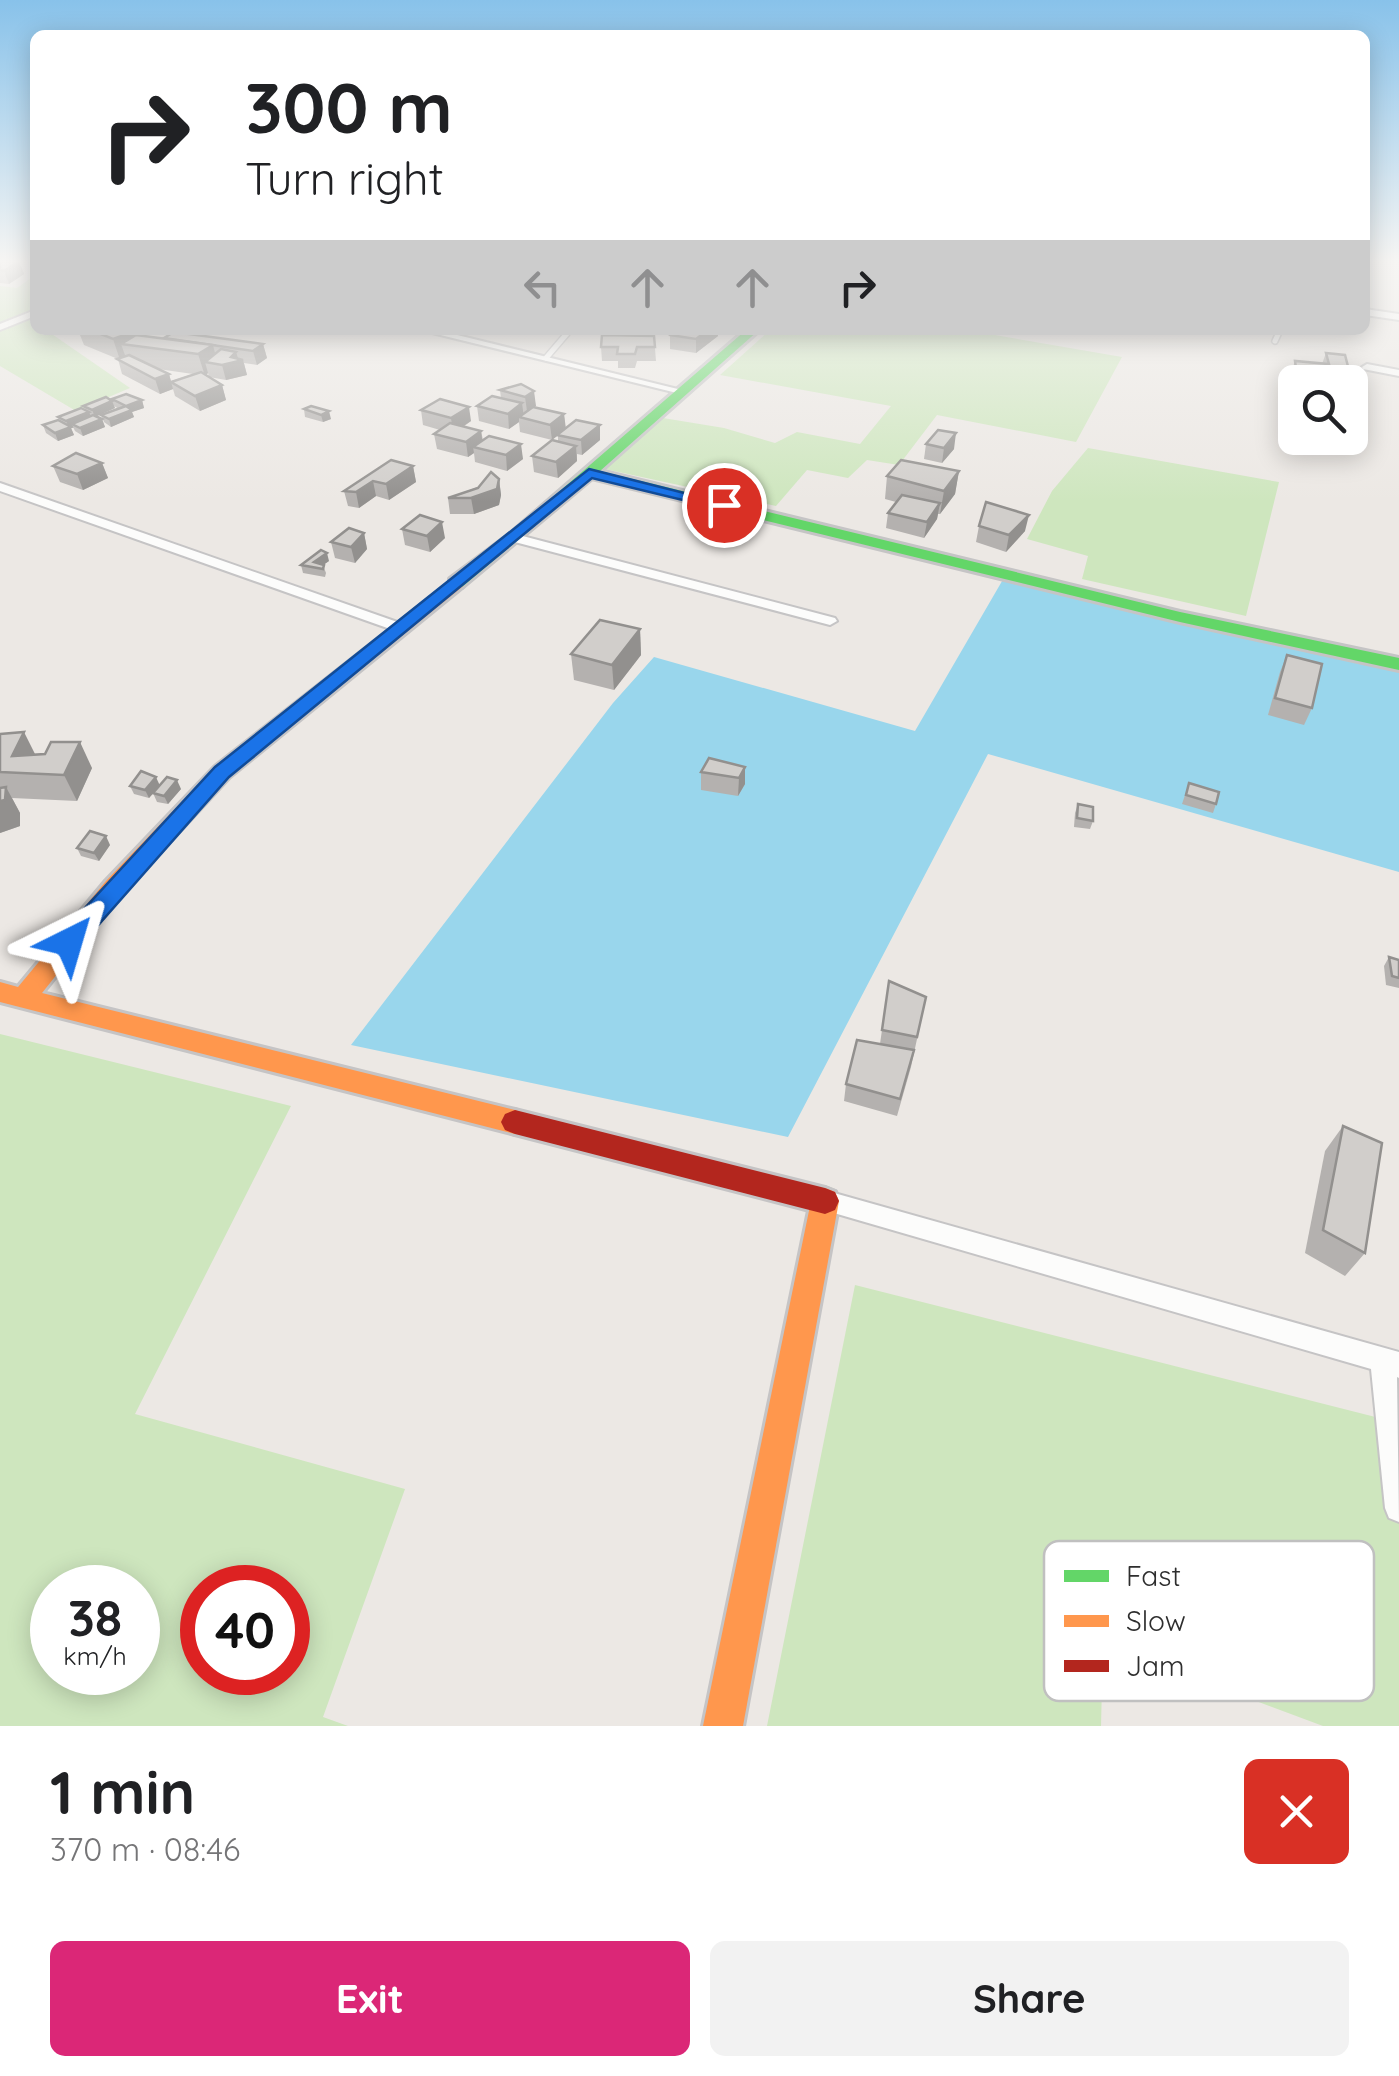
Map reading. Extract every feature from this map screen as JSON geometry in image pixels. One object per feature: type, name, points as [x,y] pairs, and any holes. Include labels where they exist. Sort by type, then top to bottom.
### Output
[{"type":"street","points":[[475,342],[681,390]]},
{"type":"street","points":[[24,997],[114,887],[222,772],[398,627],[515,538],[739,342]]},
{"type":"street","points":[[1368,367],[1399,373]]},
{"type":"street","points":[[589,473],[1180,617],[1399,664]]},
{"type":"street","points":[[0,487],[398,627]]},
{"type":"street","points":[[515,538],[830,621]]},
{"type":"street","points":[[0,992],[828,1201],[1391,1362],[1399,1508]]},
{"type":"street","points":[[723,1726],[828,1201]]},
{"type":"lane","points":[[546,358],[560,342]]},
{"type":"green space","points":[[0,342],[63,342],[130,388],[76,411],[0,366]]},
{"type":"green space","points":[[757,342],[1033,342],[1122,357],[1076,442],[937,415],[899,465],[867,460],[848,478],[807,470],[776,506],[600,468],[663,418],[724,428],[775,443],[797,432],[860,444],[891,406],[720,375]]},
{"type":"green space","points":[[1088,448],[1279,482],[1246,616],[1082,579],[1088,556],[1027,539],[1052,491]]},
{"type":"green space","points":[[0,1034],[291,1106],[135,1414],[405,1489],[323,1717],[348,1726],[0,1726]]},
{"type":"green space","points":[[855,1285],[1399,1423],[1399,1726],[1323,1726],[1256,1701],[1374,1701],[1374,1541],[1044,1541],[1044,1701],[1102,1701],[1101,1726],[767,1726]]},
{"type":"water","points":[[1005,576],[1399,670],[1399,872],[988,754],[788,1137],[351,1045],[613,703],[654,657],[915,731]]},
{"type":"building","points":[[186,342],[213,345],[198,354],[121,344]]},
{"type":"building","points":[[188,342],[263,344],[253,351]]},
{"type":"building","points":[[601,342],[655,342],[655,347],[637,347],[635,354],[617,354],[618,347],[601,347]]},
{"type":"building","points":[[221,349],[236,352],[231,357],[243,360],[222,365],[205,362]]},
{"type":"building","points":[[1326,353],[1345,355],[1348,365],[1296,365],[1295,361],[1329,364]]},
{"type":"building","points":[[129,355],[169,374],[155,379],[117,359]]},
{"type":"building","points":[[201,372],[222,385],[195,396],[171,382]]},
{"type":"building","points":[[521,384],[534,391],[525,397],[500,390]]},
{"type":"building","points":[[126,394],[142,400],[126,406],[112,399]]},
{"type":"building","points":[[492,396],[522,403],[508,414],[477,406]]},
{"type":"building","points":[[106,397],[112,401],[92,410],[83,406]]},
{"type":"building","points":[[440,399],[469,407],[451,418],[421,410]]},
{"type":"building","points":[[126,406],[132,410],[109,419],[101,415]]},
{"type":"building","points":[[311,406],[329,411],[321,415],[304,409]]},
{"type":"building","points":[[533,407],[564,414],[550,425],[519,417]]},
{"type":"building","points":[[81,408],[89,412],[66,421],[58,417]]},
{"type":"building","points":[[93,415],[102,419],[80,428],[72,424]]},
{"type":"building","points":[[58,420],[71,427],[55,433],[43,425]]},
{"type":"building","points":[[576,420],[600,425],[581,440],[557,435]]},
{"type":"building","points":[[450,423],[481,431],[466,442],[434,434]]},
{"type":"building","points":[[938,430],[956,433],[944,448],[926,444]]},
{"type":"building","points":[[489,436],[521,444],[506,455],[473,447]]},
{"type":"building","points":[[552,440],[576,446],[556,462],[532,456]]},
{"type":"building","points":[[76,453],[102,463],[77,474],[53,466]]},
{"type":"building","points":[[391,460],[413,466],[386,484],[373,481],[356,492],[344,491]]},
{"type":"building","points":[[901,460],[959,471],[944,491],[887,476]]},
{"type":"building","points":[[491,472],[499,479],[497,489],[471,498],[448,498],[478,488]]},
{"type":"building","points":[[902,495],[940,503],[927,522],[888,513]]},
{"type":"building","points":[[986,502],[1029,515],[1009,535],[979,526]]},
{"type":"building","points":[[420,515],[442,522],[427,536],[402,529]]},
{"type":"building","points":[[349,528],[364,533],[351,547],[331,542]]},
{"type":"building","points":[[321,550],[327,553],[314,562],[324,565],[323,569],[301,565]]},
{"type":"building","points":[[600,620],[640,629],[612,665],[571,654]]},
{"type":"building","points":[[1287,655],[1322,664],[1312,708],[1275,698]]},
{"type":"building","points":[[24,732],[12,756],[45,754],[51,742],[80,742],[64,775],[0,772],[0,734]]},
{"type":"building","points":[[709,758],[745,767],[739,778],[701,772]]},
{"type":"building","points":[[141,771],[156,777],[145,790],[130,786]]},
{"type":"building","points":[[167,777],[177,780],[164,796],[153,793]]},
{"type":"building","points":[[1189,783],[1219,792],[1216,804],[1186,795]]},
{"type":"building","points":[[6,787],[5,800],[0,801],[0,788]]},
{"type":"building","points":[[1078,804],[1093,807],[1093,821],[1077,818]]},
{"type":"building","points":[[90,831],[106,836],[94,853],[77,848]]},
{"type":"building","points":[[1389,957],[1399,960],[1399,978],[1392,976]]},
{"type":"building","points":[[889,981],[926,997],[917,1037],[882,1030]]},
{"type":"building","points":[[857,1040],[914,1050],[900,1099],[846,1084]]},
{"type":"building","points":[[1343,1126],[1382,1143],[1365,1253],[1323,1230]]},
{"type":"traffic: fast","points":[[456,583],[515,538],[740,342]]},
{"type":"traffic: fast","points":[[589,473],[1180,617],[1399,664]]},
{"type":"traffic: slow","points":[[24,997],[114,887],[222,772],[456,583]]},
{"type":"traffic: slow","points":[[0,992],[515,1122]]},
{"type":"traffic: slow","points":[[723,1726],[825,1201]]},
{"type":"traffic: jam","points":[[515,1122],[825,1201]]},
{"type":"route","points":[[69,942],[114,887],[222,772],[398,627],[515,538],[589,473],[724,505]]}]
